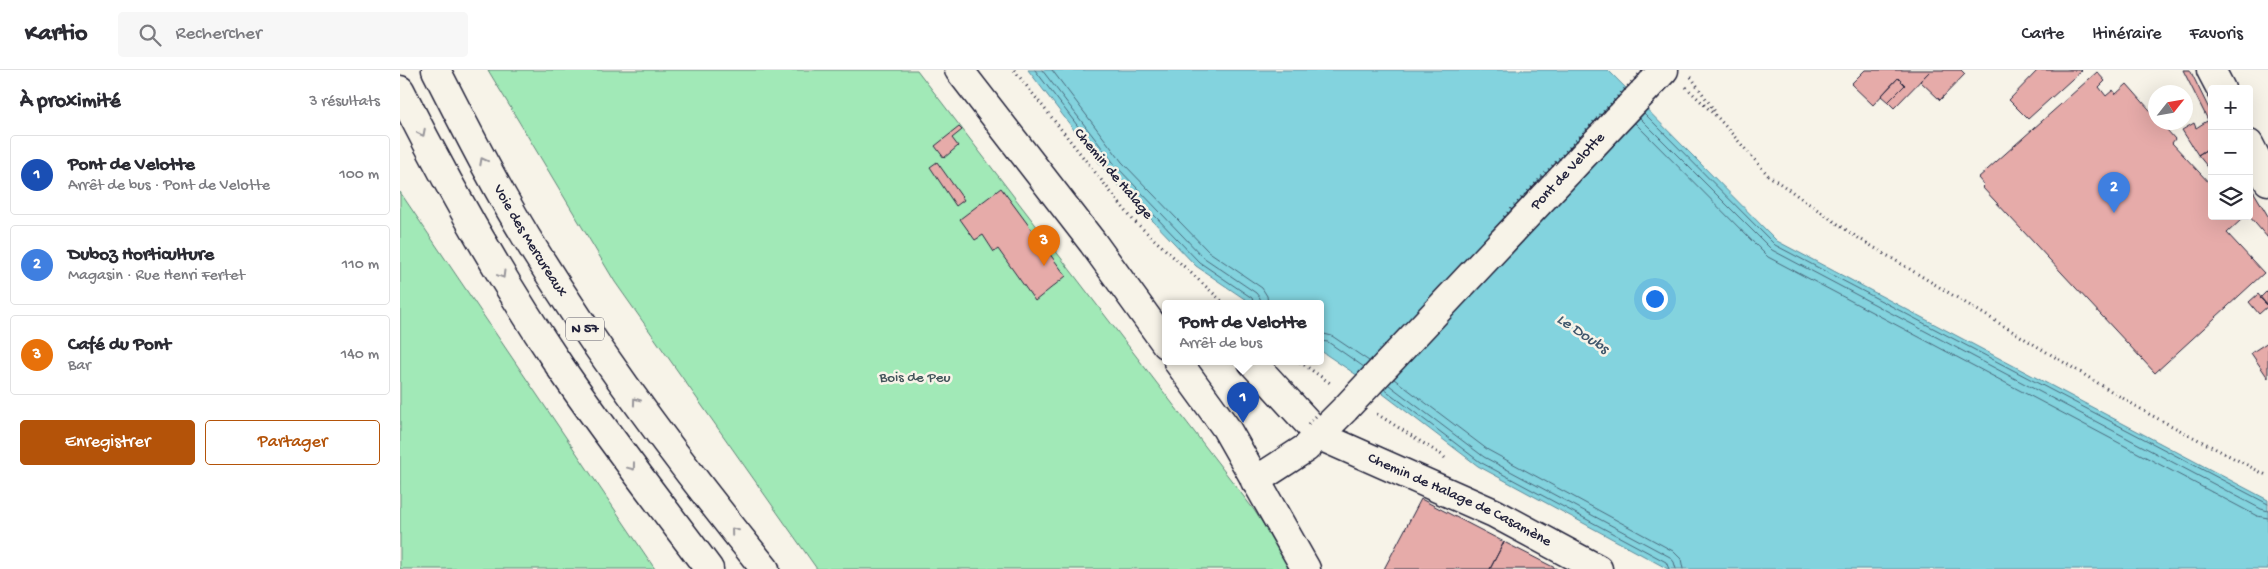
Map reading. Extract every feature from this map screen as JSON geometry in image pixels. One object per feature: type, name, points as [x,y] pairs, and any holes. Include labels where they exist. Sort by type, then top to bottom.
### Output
[{"type":"main road","name":"Voie des Mercureaux","points":[[436,70],[510,210],[570,307],[659,433],[765,569]]},
{"type":"main road","points":[[959,70],[1093,242],[1162,338]]},
{"type":"main road","points":[[2211,70],[2219,85]]},
{"type":"main road","name":"Pont de Velotte","points":[[1255,481],[1292,459],[1320,436],[1351,402],[1672,76]]},
{"type":"main road","name":"N 57","points":[[400,90],[452,189],[531,322],[624,457],[709,569]]},
{"type":"main road","points":[[2253,152],[2268,180]]},
{"type":"main road","points":[[1180,365],[1226,428],[1306,569]]},
{"type":"main road","points":[[1255,365],[1320,436]]},
{"type":"main road","name":"Chemin de Halage de Casamène","points":[[1320,436],[1494,513],[1598,569]]},
{"type":"path","name":"Chemin de Halage","points":[[1014,70],[1133,220],[1221,300]]},
{"type":"path","points":[[1688,71],[1719,119]]},
{"type":"path","points":[[1672,76],[1719,119],[1768,175],[1855,236],[2149,414],[2268,476]]},
{"type":"path","points":[[1304,365],[1351,402],[1442,455],[1448,462]]},
{"type":"green space","name":"Bois de Peu","points":[[488,70],[917,70],[1254,510],[1293,569],[817,569],[615,282]]},
{"type":"green space","points":[[400,192],[655,569],[400,569]]},
{"type":"water","name":"Le Doubs","points":[[1028,70],[1608,70],[1777,241],[2268,500],[2268,569],[1668,569],[1478,466],[1370,384],[1324,353],[1324,300],[1246,300],[1196,266],[1108,174]]},
{"type":"building","points":[[1865,70],[1931,70],[1894,108],[1888,102],[1905,85],[1898,78],[1873,105],[1851,84]]},
{"type":"building","points":[[1931,70],[1961,70],[1965,74],[1940,100],[1920,81]]},
{"type":"building","points":[[2038,70],[2082,70],[2028,119],[2009,100]]},
{"type":"building","points":[[2183,70],[2190,70],[2208,107],[2208,120],[2193,90],[2193,85],[2190,85]]},
{"type":"building","points":[[2097,72],[2105,81],[2099,87],[2106,96],[2113,90],[2116,94],[2127,84],[2148,108],[2148,130],[2167,130],[2175,139],[2172,143],[2208,182],[2208,220],[2241,220],[2227,233],[2264,273],[2155,373],[1982,187],[1984,185],[1978,178]]},
{"type":"building","points":[[1898,78],[1905,85],[1888,102],[1881,96]]},
{"type":"building","points":[[2207,121],[2208,123],[2208,149],[2198,155],[2182,130],[2193,130],[2194,123],[2196,128]]},
{"type":"building","points":[[959,127],[962,130],[952,138],[958,146],[944,158],[935,146]]},
{"type":"building","points":[[2208,149],[2208,167],[2198,155]]},
{"type":"building","points":[[937,162],[964,200],[956,206],[930,167]]},
{"type":"building","points":[[1001,188],[1066,276],[1035,301],[998,249],[994,252],[983,235],[975,240],[960,219]]},
{"type":"building","points":[[2253,191],[2268,216],[2268,238],[2252,220]]},
{"type":"building","points":[[2268,290],[2268,306],[2260,298]]},
{"type":"building","points":[[2258,294],[2268,306],[2259,314],[2249,302]]},
{"type":"building","points":[[2268,342],[2268,378],[2251,353]]},
{"type":"building","points":[[1421,499],[1504,542],[1490,569],[1384,569]]},
{"type":"building","points":[[1504,542],[1557,569],[1490,569]]},
{"type":"place","name":"Duboz Horticulture","points":[[2114,213]]},
{"type":"place","name":"Café du Pont","points":[[1044,266]]},
{"type":"place","name":"Pont de Velotte","points":[[1243,423]]}]
